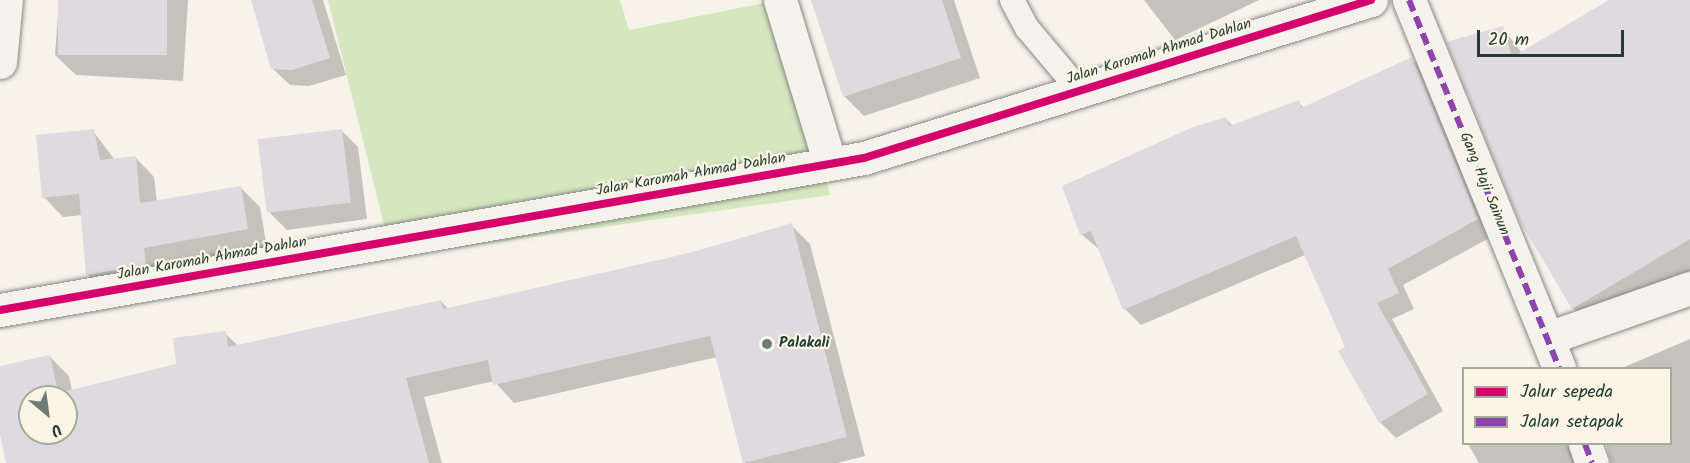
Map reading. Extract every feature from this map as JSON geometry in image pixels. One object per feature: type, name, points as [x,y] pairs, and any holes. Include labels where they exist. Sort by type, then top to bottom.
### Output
[{"type":"street","points":[[0,62],[6,0]]},
{"type":"street","points":[[780,0],[830,164]]},
{"type":"street","name":"Jalan Karomah Ahmad Dahlan","points":[[0,310],[830,164],[1080,91],[1371,0]]},
{"type":"street","name":"Gang Haji Sainun","points":[[1409,0],[1558,367]]},
{"type":"street","points":[[1548,338],[1690,288]]},
{"type":"street","points":[[1586,445],[1592,463]]},
{"type":"lane","points":[[1012,0],[1027,28],[1080,91]]},
{"type":"green space","points":[[328,0],[620,0],[629,30],[779,0],[830,195],[392,257]]},
{"type":"building","points":[[58,0],[167,0],[167,55],[58,55]]},
{"type":"building","points":[[251,0],[312,0],[330,58],[292,70],[271,69]]},
{"type":"building","points":[[811,0],[942,0],[961,58],[843,97]]},
{"type":"building","points":[[1609,0],[1690,0],[1690,239],[1572,309],[1518,218],[1446,42],[1503,26],[1512,57]]},
{"type":"building","points":[[1412,57],[1478,219],[1388,269],[1399,293],[1377,303],[1428,394],[1379,423],[1338,351],[1345,347],[1296,236],[1123,310],[1091,231],[1080,235],[1062,186],[1193,127],[1226,117],[1229,126],[1299,100],[1301,108]]},
{"type":"building","points":[[94,129],[100,160],[136,156],[140,203],[241,186],[248,229],[144,248],[146,265],[86,275],[79,194],[42,198],[36,135]]},
{"type":"building","points":[[342,129],[351,202],[267,213],[258,139]]},
{"type":"building","points":[[792,223],[847,437],[743,463],[710,336],[493,385],[488,360],[406,378],[429,463],[6,463],[0,434],[0,366],[50,355],[56,385],[18,385],[18,445],[78,445],[78,388],[176,364],[173,338],[226,331],[228,347],[441,300],[443,309],[689,253]]},
{"type":"marked path","points":[[1409,0],[1559,367]]},
{"type":"marked path","points":[[1585,445],[1592,463]]},
{"type":"cycle path","points":[[0,310],[864,158],[1371,0]]},
{"type":"place","name":"Palakali","points":[[767,344]]}]
